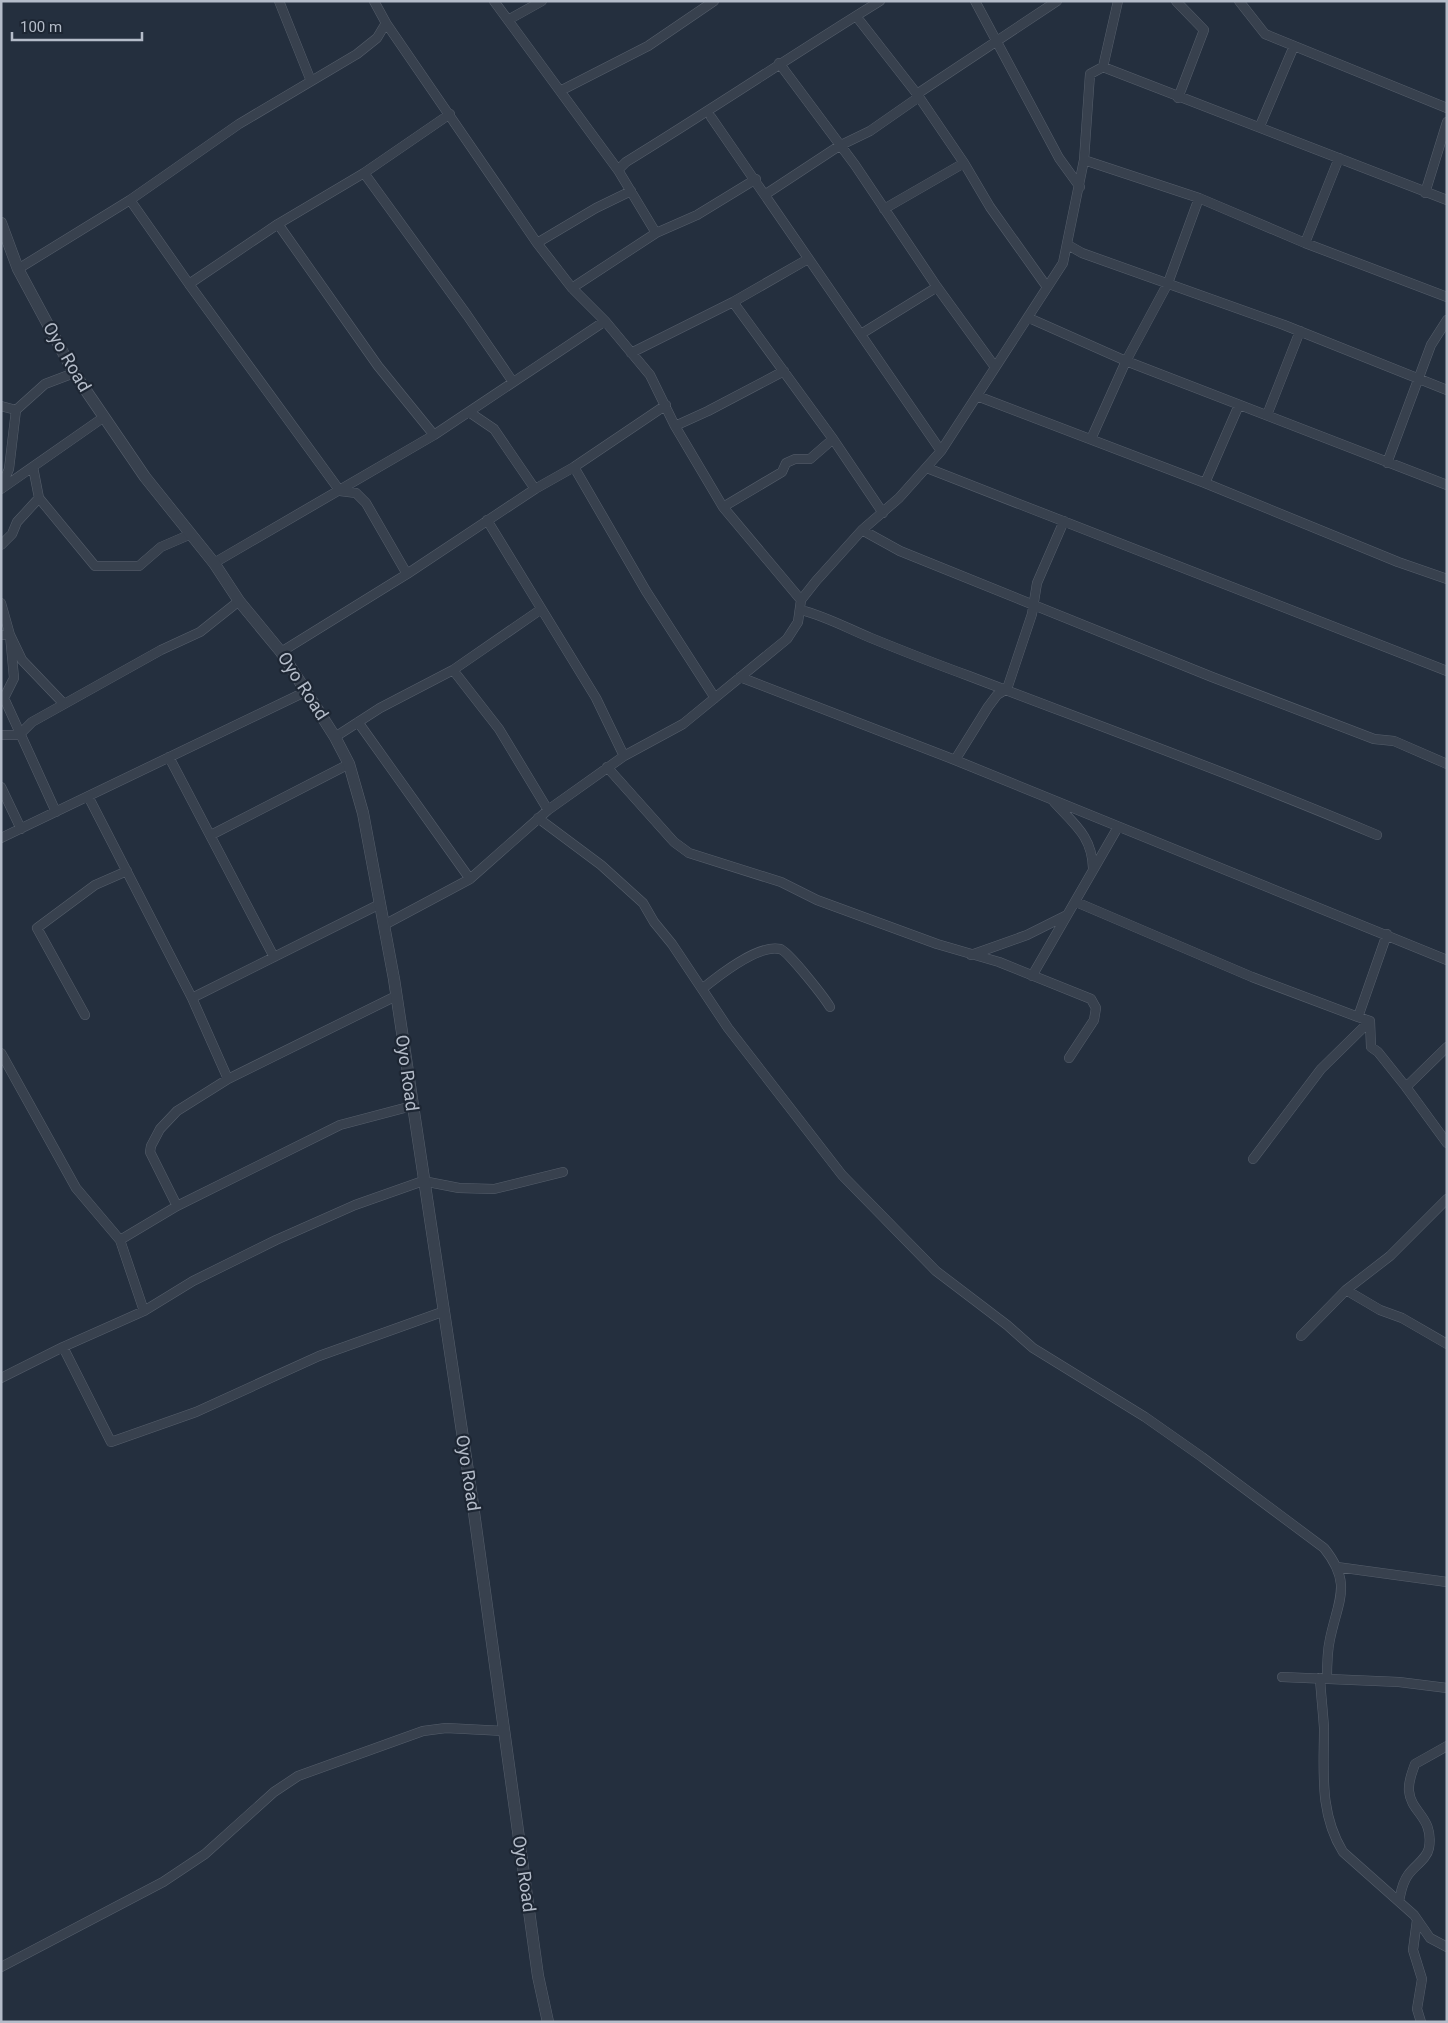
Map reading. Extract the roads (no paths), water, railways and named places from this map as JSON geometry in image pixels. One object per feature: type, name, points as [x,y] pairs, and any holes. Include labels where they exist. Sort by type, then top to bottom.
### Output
[{"type":"street","points":[[279,1],[311,81]]},
{"type":"street","points":[[374,1],[386,23],[537,242],[572,288],[605,321],[650,375],[675,426],[723,507],[800,600],[801,610],[798,622],[787,639],[683,724],[607,767],[538,818],[470,879],[384,925]]},
{"type":"street","points":[[494,1],[618,170],[656,232]]},
{"type":"street","points":[[508,20],[542,1]]},
{"type":"street","points":[[560,91],[648,46],[714,1]]},
{"type":"street","points":[[618,170],[626,162],[699,117],[779,63],[880,1]]},
{"type":"street","points":[[975,1],[1059,158],[1080,187]]},
{"type":"street","points":[[766,194],[839,146],[870,131],[916,99],[918,94],[1057,1]]},
{"type":"street","points":[[800,600],[862,530],[883,513],[941,451],[1063,263],[1084,160],[1090,74],[1103,67],[1118,1]]},
{"type":"street","points":[[1176,1],[1204,30],[1178,98]]},
{"type":"street","points":[[1239,1],[1265,34],[1447,108]]},
{"type":"street","points":[[856,16],[918,94],[964,163],[995,215],[1047,288]]},
{"type":"street","points":[[18,269],[130,200],[239,124],[357,54],[377,38],[386,23]]},
{"type":"street","points":[[1260,126],[1294,46]]},
{"type":"street","points":[[779,63],[995,367]]},
{"type":"street","points":[[1103,67],[1178,98],[1260,126],[1425,193],[1447,200]]},
{"type":"street","points":[[714,106],[712,117],[941,451]]},
{"type":"street","points":[[189,284],[278,224],[364,173],[450,114]]},
{"type":"street","points":[[699,117],[712,117]]},
{"type":"street","points":[[1425,193],[1447,122]]},
{"type":"street","points":[[1305,243],[1339,158]]},
{"type":"street","points":[[1084,160],[1199,198],[1305,243],[1447,297]]},
{"type":"street","points":[[884,209],[964,163]]},
{"type":"street","points":[[364,173],[468,316],[513,382]]},
{"type":"street","points":[[572,288],[656,232],[697,215],[756,179]]},
{"type":"street","points":[[537,242],[596,208],[631,191]]},
{"type":"street","points":[[1091,439],[1126,362],[1168,283],[1199,198]]},
{"type":"street","points":[[130,200],[340,491],[356,493],[366,502],[407,574]]},
{"type":"street","name":"Oyo Road","points":[[1,224],[18,269],[74,373],[145,477],[214,563],[239,601],[280,652],[307,690],[349,764],[363,813],[396,996],[442,1312],[472,1498],[538,1976],[548,2022]]},
{"type":"street","points":[[278,224],[378,366],[434,435]]},
{"type":"street","points":[[1068,245],[1082,253],[1300,331],[1447,390]]},
{"type":"street","points":[[631,353],[733,302],[808,259]]},
{"type":"street","points":[[861,334],[937,287]]},
{"type":"street","points":[[733,302],[833,439],[883,513]]},
{"type":"street","points":[[1029,318],[1126,362],[1447,485]]},
{"type":"street","points":[[1386,463],[1431,345],[1447,320]]},
{"type":"street","points":[[214,563],[434,435],[605,321]]},
{"type":"street","points":[[1267,415],[1300,331]]},
{"type":"street","points":[[675,426],[784,371]]},
{"type":"street","points":[[1,488],[9,469],[16,410],[45,384],[74,373]]},
{"type":"street","points":[[977,396],[1206,483],[1398,562],[1447,579]]},
{"type":"street","points":[[280,652],[407,574],[535,489],[574,467],[666,405]]},
{"type":"street","points":[[1206,483],[1239,405]]},
{"type":"street","points":[[1,406],[16,410]]},
{"type":"street","points":[[469,412],[494,429],[535,489]]},
{"type":"street","points":[[1,488],[104,417]]},
{"type":"street","points":[[723,507],[782,472],[786,463],[795,459],[810,459],[833,439]]},
{"type":"street","points":[[33,467],[39,498],[95,566],[139,566],[161,547],[191,534]]},
{"type":"street","points":[[574,467],[646,591],[715,698]]},
{"type":"street","points":[[927,468],[1447,671]]},
{"type":"street","points":[[1,544],[12,534],[17,522],[39,498]]},
{"type":"street","points":[[487,520],[540,610],[596,698],[624,756]]},
{"type":"street","points":[[955,760],[996,695],[1007,689],[1032,614],[1032,603],[1045,562],[1064,521]]},
{"type":"street","points":[[862,530],[900,551],[1212,677],[1374,739],[1394,741],[1447,764]]},
{"type":"street","points":[[1,736],[20,735],[32,722],[161,650],[200,632],[239,601]]},
{"type":"street","points":[[1,603],[14,678],[4,698],[56,812]]},
{"type":"street","points":[[335,737],[380,708],[453,670],[540,610]]},
{"type":"street","points":[[801,610],[818,614],[892,647],[1007,689],[1099,727],[1305,803],[1377,834]]},
{"type":"street","points":[[6,635],[22,660],[64,704]]},
{"type":"street","points":[[453,670],[499,729],[548,810]]},
{"type":"street","points":[[740,678],[955,760],[1447,960]]},
{"type":"street","points":[[1,838],[307,690]]},
{"type":"street","points":[[358,722],[470,879]]},
{"type":"street","points":[[170,757],[274,957]]},
{"type":"street","points":[[211,835],[349,764]]},
{"type":"street","points":[[607,767],[674,842],[689,853],[781,882],[817,900],[971,955],[998,962],[1091,999],[1096,1008],[1094,1020],[1069,1058]]},
{"type":"street","points":[[1,787],[21,829]]},
{"type":"street","points":[[88,797],[192,998],[228,1079]]},
{"type":"street","points":[[1052,800],[1077,825],[1086,839],[1092,851],[1093,868]]},
{"type":"street","points":[[538,818],[601,865],[643,903],[654,922],[756,1066],[842,1175],[936,1271],[1007,1325],[1033,1348],[1145,1417],[1202,1456],[1324,1548],[1337,1567],[1343,1585],[1341,1601],[1329,1641],[1323,1679],[1324,1801],[1330,1827],[1342,1852],[1399,1901],[1417,1920],[1430,1938],[1447,1947]]},
{"type":"street","points":[[1032,976],[1118,826]]},
{"type":"street","points":[[84,1015],[37,928],[94,886],[127,871]]},
{"type":"street","points":[[1076,902],[1252,977],[1370,1021]]},
{"type":"street","points":[[192,998],[380,904]]},
{"type":"street","points":[[971,955],[1027,935],[1068,914]]},
{"type":"street","points":[[1358,1017],[1387,934]]},
{"type":"street","points":[[702,989],[740,961],[769,949],[781,949],[790,957],[830,1007]]},
{"type":"street","points":[[177,1206],[150,1152],[160,1129],[177,1111],[228,1079],[396,996]]},
{"type":"street","points":[[1370,1021],[1371,1047],[1378,1052],[1447,1142]]},
{"type":"street","points":[[1253,1159],[1321,1069],[1370,1021]]},
{"type":"street","points":[[1406,1087],[1447,1047]]},
{"type":"street","points":[[1,1053],[76,1188],[120,1240],[144,1311]]},
{"type":"street","points":[[120,1240],[177,1206],[340,1126],[412,1106]]},
{"type":"street","points":[[1,1378],[63,1347],[144,1311],[193,1281],[276,1240],[355,1205],[423,1181],[459,1188],[494,1189],[563,1172]]},
{"type":"street","points":[[1301,1336],[1346,1290],[1390,1256],[1447,1199]]},
{"type":"street","points":[[1346,1290],[1380,1310],[1402,1318],[1447,1344]]},
{"type":"street","points":[[63,1347],[111,1442],[196,1412],[319,1356],[442,1312]]},
{"type":"street","points":[[1337,1567],[1447,1582]]},
{"type":"street","points":[[1282,1677],[1399,1682],[1447,1688]]},
{"type":"street","points":[[1,1967],[163,1882],[205,1854],[274,1792],[298,1776],[423,1731],[446,1728],[504,1731]]},
{"type":"street","points":[[1399,1901],[1402,1886],[1408,1875],[1428,1850],[1430,1834],[1425,1819],[1409,1793],[1409,1781],[1415,1764],[1447,1746]]},
{"type":"street","points":[[1417,1920],[1413,1950],[1422,1979],[1417,2009],[1421,2022]]}]
